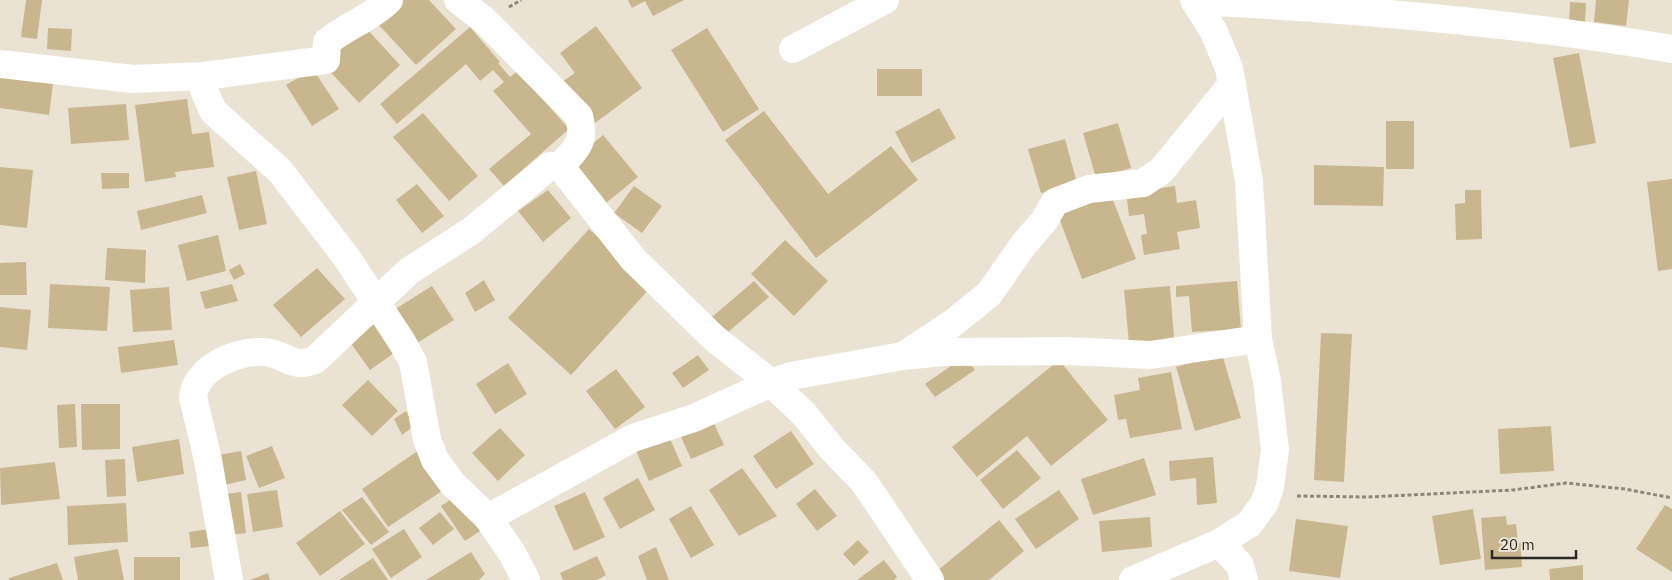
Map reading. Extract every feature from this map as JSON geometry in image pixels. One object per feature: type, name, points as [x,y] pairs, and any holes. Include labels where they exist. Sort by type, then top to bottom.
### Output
[{"type":"street","points":[[0,64],[133,79],[204,76],[326,60],[327,42],[343,29],[377,12],[389,0]]},
{"type":"street","points":[[229,580],[208,460],[194,397],[194,387],[208,370],[234,356],[252,352],[271,353],[296,364],[305,364],[315,360],[409,271],[471,231],[550,166],[560,166],[579,145],[583,133],[579,116],[484,20],[458,0]]},
{"type":"street","points":[[793,50],[885,0]]},
{"type":"street","points":[[1195,0],[1392,13],[1496,23],[1672,49]]},
{"type":"street","points":[[1133,580],[1219,543],[1249,524],[1264,504],[1270,487],[1275,450],[1267,381],[1258,339],[1249,181],[1230,68],[1213,30],[1195,0]]},
{"type":"street","points":[[204,76],[204,90],[214,111],[280,171],[347,258],[376,303],[413,362],[427,439],[435,460],[452,483],[488,518],[512,553],[526,580]]},
{"type":"street","points":[[903,356],[953,323],[989,294],[1024,244],[1044,221],[1055,202],[1089,189],[1143,182],[1161,171],[1232,84]]},
{"type":"street","points":[[560,166],[633,259],[714,338],[771,383],[804,414],[832,449],[864,482],[930,580]]},
{"type":"street","points":[[488,518],[633,438],[694,418],[771,383],[791,376],[903,356],[981,350],[1150,355],[1258,339]]},
{"type":"street","points":[[1219,543],[1240,565],[1244,580]]},
{"type":"path","points":[[1270,487],[1300,498],[1368,497],[1513,490],[1566,483],[1625,489],[1672,498]]},
{"type":"building","points":[[26,0],[42,0],[37,39],[21,37]]},
{"type":"building","points":[[400,0],[429,0],[456,29],[416,65],[376,22]]},
{"type":"building","points":[[628,0],[684,0],[653,16],[645,1],[632,8]]},
{"type":"building","points":[[1596,0],[1629,0],[1626,26],[1594,22]]},
{"type":"building","points":[[1570,2],[1586,3],[1585,22],[1569,21]]},
{"type":"building","points":[[596,26],[642,88],[591,126],[559,84],[575,73],[560,53]]},
{"type":"building","points":[[365,27],[400,65],[359,103],[324,65]]},
{"type":"building","points":[[470,27],[500,62],[498,63],[510,77],[518,71],[569,129],[504,186],[489,169],[531,134],[493,91],[504,82],[493,70],[480,81],[466,64],[397,124],[380,104]]},
{"type":"building","points":[[48,28],[72,29],[71,51],[47,49]]},
{"type":"building","points":[[707,28],[759,109],[723,132],[671,50]]},
{"type":"building","points":[[1579,53],[1596,143],[1570,148],[1553,58]]},
{"type":"building","points":[[0,69],[54,75],[49,115],[0,108]]},
{"type":"building","points":[[313,69],[339,109],[312,126],[286,85]]},
{"type":"building","points":[[877,69],[922,69],[922,96],[877,96]]},
{"type":"building","points":[[187,99],[192,134],[209,132],[214,167],[175,172],[176,177],[145,182],[135,105]]},
{"type":"building","points":[[126,104],[129,140],[71,144],[68,108]]},
{"type":"building","points":[[939,108],[956,138],[912,163],[895,132]]},
{"type":"building","points":[[764,111],[828,194],[891,146],[918,180],[816,258],[725,140]]},
{"type":"building","points":[[423,113],[478,176],[449,201],[393,137]]},
{"type":"building","points":[[1386,121],[1414,121],[1414,169],[1386,169]]},
{"type":"building","points":[[1118,123],[1131,168],[1096,178],[1083,133]]},
{"type":"building","points":[[603,135],[638,177],[606,203],[571,162]]},
{"type":"building","points":[[1065,139],[1077,183],[1041,193],[1028,149]]},
{"type":"building","points":[[1314,165],[1384,167],[1383,206],[1314,205]]},
{"type":"building","points":[[0,167],[33,170],[27,228],[0,225]]},
{"type":"building","points":[[256,171],[267,224],[239,230],[227,177]]},
{"type":"building","points":[[101,173],[129,173],[129,188],[102,189]]},
{"type":"building","points":[[1672,179],[1672,269],[1658,271],[1647,182]]},
{"type":"building","points":[[417,184],[444,216],[422,233],[396,200]]},
{"type":"building","points":[[634,186],[662,206],[642,233],[614,213]]},
{"type":"building","points":[[1175,186],[1177,203],[1196,200],[1200,228],[1177,232],[1180,249],[1144,255],[1141,235],[1147,234],[1144,214],[1129,216],[1127,199],[1141,196],[1141,191]]},
{"type":"building","points":[[548,190],[571,218],[543,242],[518,211]]},
{"type":"building","points":[[1109,190],[1136,259],[1082,279],[1056,210]]},
{"type":"building","points":[[1465,190],[1481,190],[1482,239],[1456,240],[1455,204],[1465,203]]},
{"type":"building","points":[[202,195],[207,213],[141,230],[137,211]]},
{"type":"building","points":[[589,229],[652,286],[571,375],[508,318]]},
{"type":"building","points":[[218,235],[226,271],[187,281],[178,245]]},
{"type":"building","points":[[785,240],[828,281],[794,316],[751,274]]},
{"type":"building","points":[[107,248],[146,250],[145,283],[105,280]]},
{"type":"building","points":[[26,262],[27,295],[0,295],[0,263]]},
{"type":"building","points":[[240,264],[245,274],[234,280],[229,270]]},
{"type":"building","points":[[317,268],[345,299],[301,337],[273,305]]},
{"type":"building","points":[[484,280],[495,300],[475,312],[465,293]]},
{"type":"building","points":[[754,281],[769,297],[727,333],[712,317]]},
{"type":"building","points":[[1237,281],[1241,329],[1192,332],[1189,296],[1176,297],[1176,286]]},
{"type":"building","points":[[50,284],[110,287],[107,331],[48,328]]},
{"type":"building","points":[[232,284],[238,301],[205,309],[200,292]]},
{"type":"building","points":[[432,286],[454,320],[414,345],[392,311]]},
{"type":"building","points":[[1170,286],[1174,339],[1129,343],[1124,290]]},
{"type":"building","points":[[169,287],[172,330],[133,332],[130,290]]},
{"type":"building","points":[[0,307],[31,310],[27,350],[0,347]]},
{"type":"building","points":[[377,322],[397,351],[370,370],[349,341]]},
{"type":"building","points":[[1321,333],[1352,334],[1344,482],[1314,480]]},
{"type":"building","points":[[174,340],[178,365],[121,373],[118,347]]},
{"type":"building","points":[[1222,354],[1241,418],[1195,431],[1176,367]]},
{"type":"building","points":[[698,355],[709,370],[683,388],[672,373]]},
{"type":"building","points":[[965,356],[975,370],[935,397],[925,384]]},
{"type":"building","points":[[1059,360],[1108,420],[1051,466],[1027,436],[977,477],[952,447]]},
{"type":"building","points":[[508,363],[527,394],[495,414],[476,384]]},
{"type":"building","points":[[616,369],[645,407],[615,429],[586,391]]},
{"type":"building","points":[[1171,372],[1182,429],[1130,438],[1126,419],[1118,420],[1114,395],[1140,390],[1138,378]]},
{"type":"building","points":[[368,380],[398,411],[372,436],[342,405]]},
{"type":"building","points":[[75,404],[77,447],[59,448],[57,405]]},
{"type":"building","points":[[81,404],[120,404],[120,449],[82,450]]},
{"type":"building","points":[[406,411],[414,426],[402,435],[394,419]]},
{"type":"building","points":[[710,415],[724,445],[691,459],[678,430]]},
{"type":"building","points":[[1551,426],[1554,471],[1500,474],[1498,429]]},
{"type":"building","points":[[500,428],[525,455],[498,481],[472,453]]},
{"type":"building","points":[[791,431],[814,464],[776,489],[753,456]]},
{"type":"building","points":[[667,432],[682,466],[649,481],[634,446]]},
{"type":"building","points":[[179,439],[184,474],[137,482],[132,447]]},
{"type":"building","points":[[272,446],[285,478],[259,488],[246,456]]},
{"type":"building","points":[[419,450],[445,489],[388,527],[362,489]]},
{"type":"building","points":[[1017,450],[1041,478],[1003,509],[980,480]]},
{"type":"building","points":[[241,451],[246,480],[224,485],[218,455]]},
{"type":"building","points":[[1213,457],[1217,503],[1197,505],[1196,478],[1170,481],[1169,461]]},
{"type":"building","points":[[1144,458],[1156,495],[1093,515],[1081,479]]},
{"type":"building","points":[[125,459],[126,496],[107,497],[105,460]]},
{"type":"building","points":[[55,462],[60,499],[1,505],[0,468]]},
{"type":"building","points":[[742,468],[777,516],[739,536],[709,490]]},
{"type":"building","points":[[638,478],[655,510],[620,529],[603,498]]},
{"type":"building","points":[[815,489],[837,516],[817,531],[796,504]]},
{"type":"building","points":[[277,490],[283,527],[253,532],[247,494]]},
{"type":"building","points":[[1059,490],[1079,519],[1036,549],[1015,519]]},
{"type":"building","points":[[241,492],[246,533],[222,536],[218,495]]},
{"type":"building","points":[[585,492],[605,537],[574,551],[554,506]]},
{"type":"building","points":[[459,494],[483,529],[465,541],[441,506]]},
{"type":"building","points":[[362,497],[389,532],[371,545],[342,510]]},
{"type":"building","points":[[126,503],[128,542],[68,545],[67,506]]},
{"type":"building","points":[[1665,505],[1672,509],[1672,572],[1636,549]]},
{"type":"building","points":[[691,506],[714,545],[691,558],[669,519]]},
{"type":"building","points":[[1473,509],[1481,559],[1440,565],[1432,516]]},
{"type":"building","points":[[340,511],[365,544],[320,576],[296,543]]},
{"type":"building","points":[[440,512],[454,529],[433,545],[419,528]]},
{"type":"building","points":[[1506,516],[1507,525],[1516,524],[1518,543],[1528,542],[1528,552],[1521,552],[1522,567],[1485,570],[1481,518]]},
{"type":"building","points":[[1150,517],[1152,547],[1102,552],[1099,521]]},
{"type":"building","points":[[1296,519],[1348,526],[1340,578],[1289,571]]},
{"type":"building","points":[[999,520],[1024,551],[989,580],[944,580],[937,571]]},
{"type":"building","points":[[209,529],[211,546],[191,548],[189,532]]},
{"type":"building","points":[[404,529],[422,557],[391,578],[372,549]]},
{"type":"building","points":[[858,540],[869,552],[854,566],[843,554]]},
{"type":"building","points":[[656,547],[669,580],[647,580],[638,556]]},
{"type":"building","points":[[118,549],[124,580],[78,580],[74,557]]},
{"type":"building","points":[[471,552],[485,574],[479,580],[426,580]]},
{"type":"building","points":[[597,556],[606,575],[597,580],[563,580],[560,573]]},
{"type":"building","points":[[134,557],[180,557],[180,580],[134,580]]},
{"type":"building","points":[[373,558],[388,580],[339,580]]},
{"type":"building","points":[[884,560],[897,577],[894,580],[857,580]]},
{"type":"building","points":[[57,563],[63,580],[9,580],[9,578]]},
{"type":"building","points":[[1583,565],[1583,580],[1550,580],[1549,569]]},
{"type":"building","points":[[268,573],[270,580],[250,580]]}]
